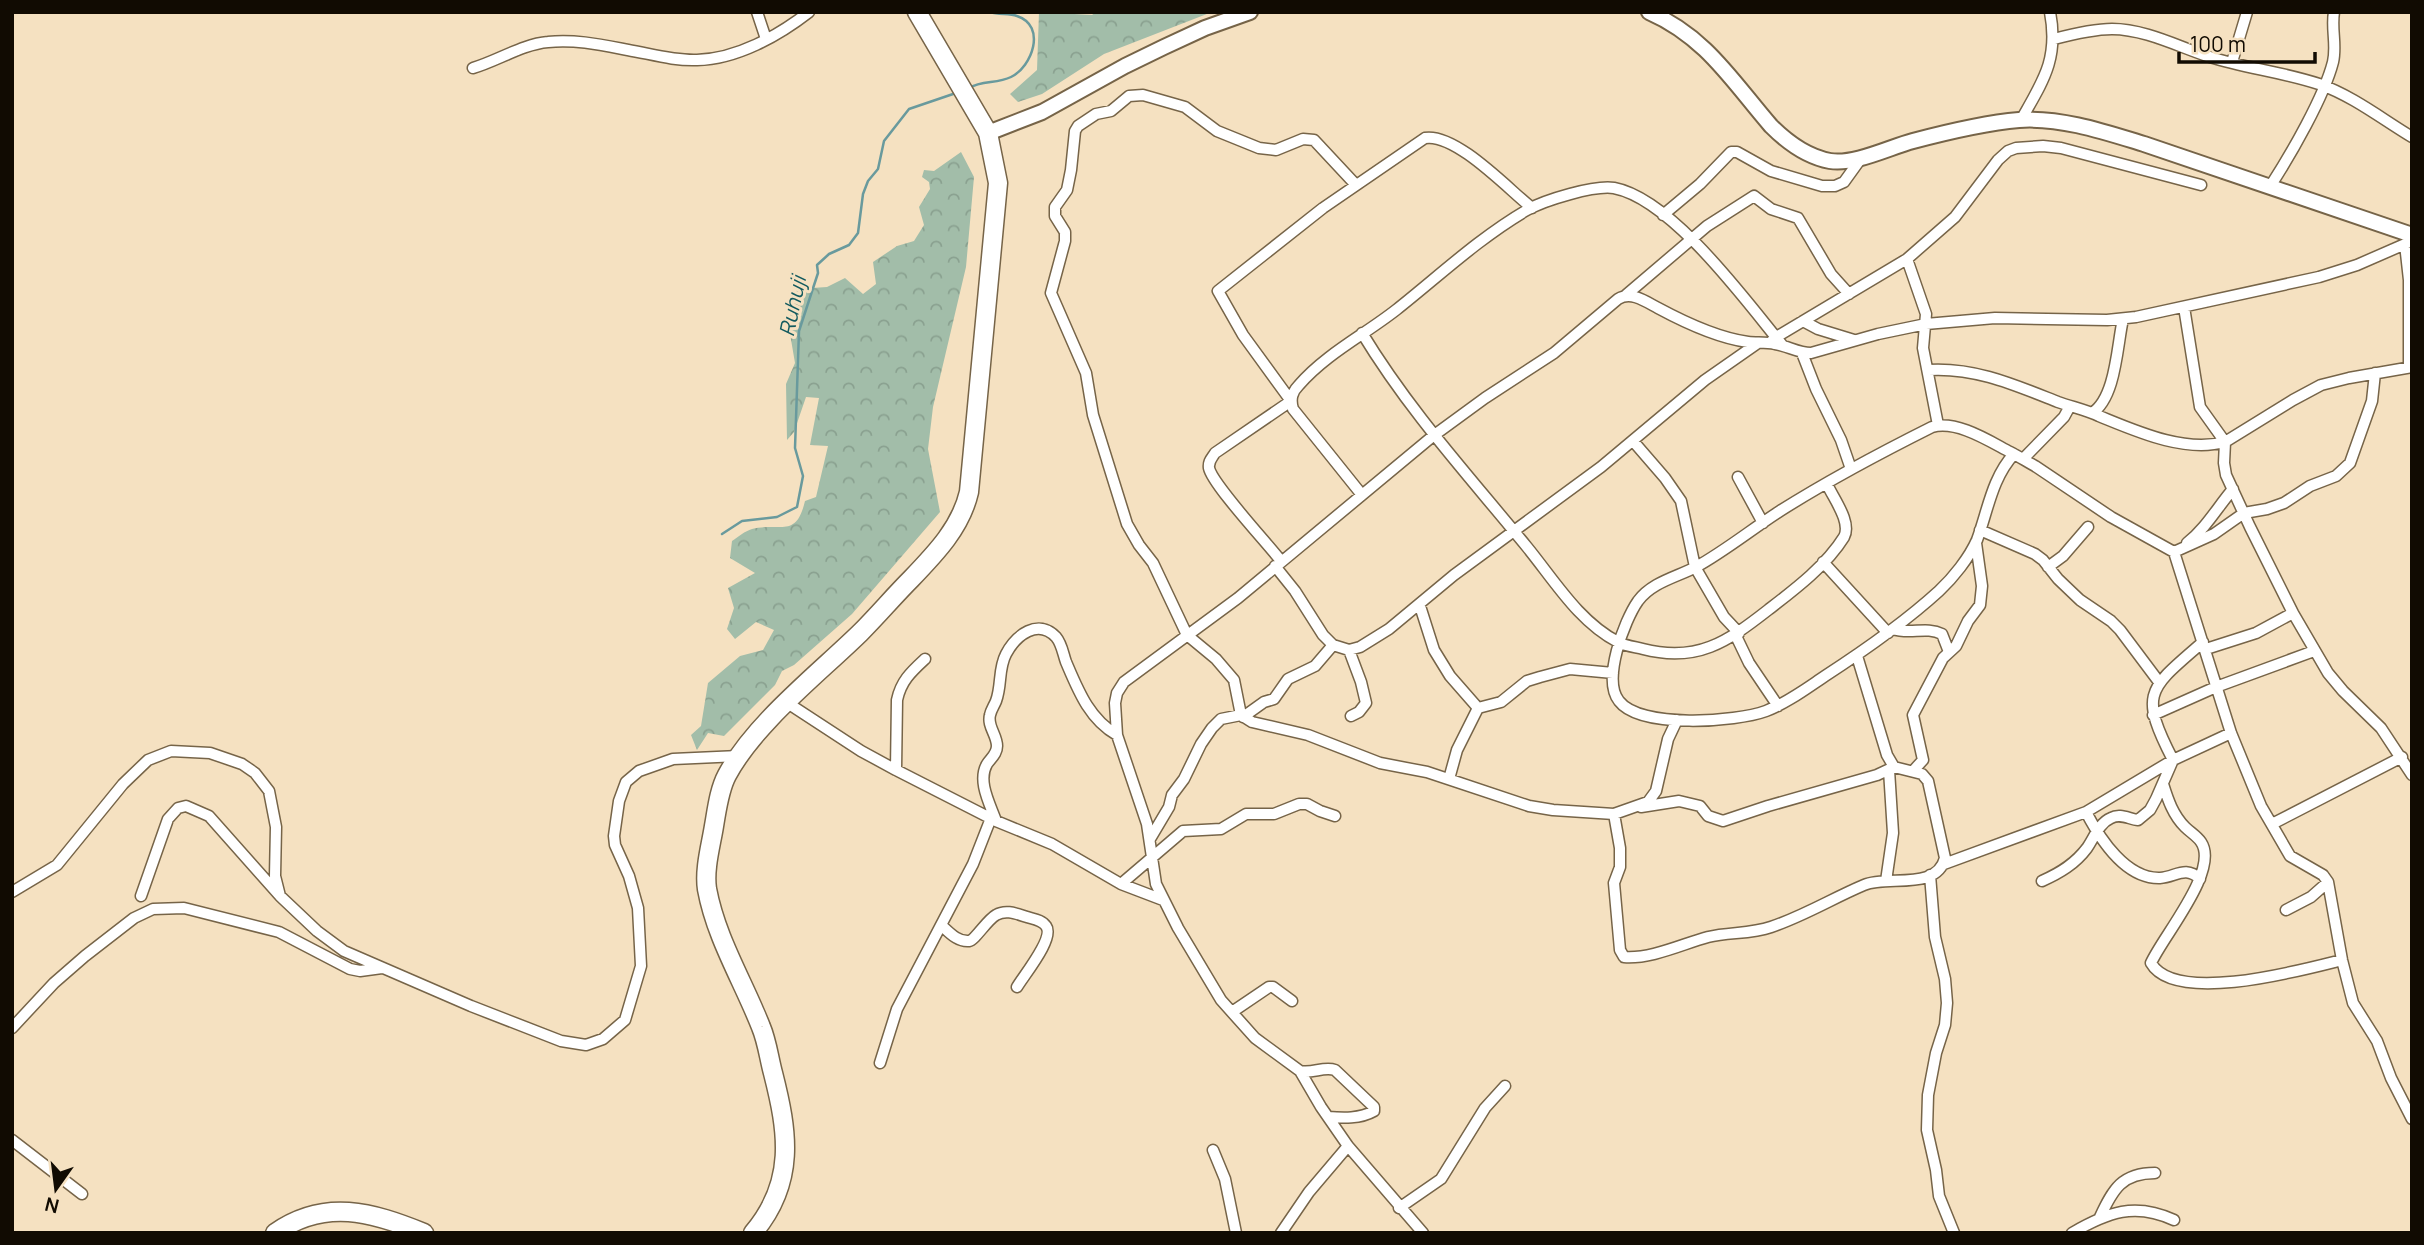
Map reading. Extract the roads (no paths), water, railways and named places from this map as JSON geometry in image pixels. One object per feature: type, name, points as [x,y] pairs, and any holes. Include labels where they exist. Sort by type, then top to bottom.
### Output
[{"type":"highway","points":[[752,1233],[770,1208],[779,1184],[786,1134],[762,1029],[720,932],[707,887],[711,841],[720,796],[726,776],[739,756],[786,702],[862,631],[926,563],[958,524],[966,503],[998,183],[988,133],[917,12]]},
{"type":"highway","points":[[275,1233],[303,1217],[330,1211],[359,1212],[385,1217],[424,1233]]},
{"type":"main road","points":[[988,133],[1042,112],[1205,28],[1250,12]]},
{"type":"main road","points":[[1649,12],[1682,29],[1708,50],[1771,126],[1813,156],[1833,162],[1990,124],[2021,120],[2057,122],[2102,131],[2271,186],[2409,240]]},
{"type":"street","points":[[757,12],[766,39]]},
{"type":"street","points":[[472,68],[548,42],[591,43],[670,58],[696,60],[734,53],[792,25],[809,12]]},
{"type":"street","points":[[2021,120],[2045,77],[2054,39],[2050,12]]},
{"type":"street","points":[[2232,62],[2247,12]]},
{"type":"street","points":[[2271,186],[2306,123],[2334,59],[2334,12]]},
{"type":"street","points":[[2054,39],[2095,31],[2127,31],[2232,62],[2284,73],[2323,86],[2364,107],[2412,138]]},
{"type":"street","points":[[1356,185],[1314,139],[1303,139],[1276,149],[1259,148],[1217,131],[1185,107],[1153,97],[1129,96],[1108,113],[1096,114],[1074,131],[1067,190],[1055,207],[1055,216],[1065,232],[1065,241],[1051,293],[1086,373],[1093,415],[1127,524],[1153,563],[1187,635],[1227,670],[1234,680],[1242,716],[1252,722],[1308,735],[1380,763],[1449,779],[1529,806],[1553,810],[1614,814],[1679,801],[1700,806],[1708,816],[1723,821],[1877,775],[1892,768],[1913,771],[1922,774],[1928,781],[1945,850],[1944,864]]},
{"type":"street","points":[[1362,495],[1293,409],[1291,401],[1239,329],[1218,291],[1288,234],[1419,140],[1435,137],[1479,162],[1532,208]]},
{"type":"street","points":[[1626,295],[1720,335],[1749,342],[1780,342],[1804,321],[1907,260],[1963,208],[2002,156],[2016,148],[2061,148],[2202,185]]},
{"type":"street","points":[[1663,215],[1700,184],[1731,152],[1737,152],[1771,171],[1822,186],[1835,186],[1844,182],[1862,157]]},
{"type":"street","points":[[1762,343],[1705,380],[1633,441],[1454,575],[1420,606],[1374,641],[1349,650],[1333,645],[1323,635],[1278,563],[1219,487],[1209,468],[1209,460],[1215,453],[1291,401],[1293,393],[1304,380],[1465,253],[1532,208],[1586,190],[1609,187],[1639,197],[1663,215],[1691,239],[1780,342],[1802,353],[1825,351],[1854,340],[1926,324],[1995,318],[2123,319],[2319,277],[2357,265],[2409,240],[2410,368],[2375,373],[2316,388],[2267,414],[2225,442],[2205,444],[2172,440],[2129,429],[1995,377],[1958,370],[1928,370]]},
{"type":"street","points":[[1423,1233],[1349,1146],[1300,1071],[1255,1038],[1211,985],[1156,884],[1150,839],[1117,734],[1117,693],[1124,682],[1220,611],[1433,436],[1554,353],[1691,239],[1752,196],[1756,196],[1771,209],[1798,218],[1831,274],[1849,294]]},
{"type":"street","points":[[1907,260],[1923,303],[1926,324],[1923,348],[1938,425]]},
{"type":"street","points":[[2184,307],[2200,407],[2225,442],[2224,467],[2244,513],[2314,651],[2336,683],[2381,728],[2412,775]]},
{"type":"street","points":[[2092,413],[2102,405],[2110,386],[2123,319]]},
{"type":"street","points":[[1804,321],[1818,329],[1854,340]]},
{"type":"street","points":[[1362,333],[1433,436],[1555,584],[1581,613],[1619,643],[1677,655],[1712,647],[1737,634],[1801,583],[1840,544],[1847,532],[1846,524],[1827,484]]},
{"type":"street","points":[[1802,353],[1841,440],[1851,470]]},
{"type":"street","points":[[2176,551],[2214,534],[2244,513],[2284,503],[2304,489],[2336,476],[2348,466],[2372,401],[2375,373]]},
{"type":"street","points":[[2070,406],[2064,417],[2019,457],[1999,474],[1976,543],[1941,590],[1857,656],[1778,706],[1749,716],[1694,722],[1677,720],[1633,712],[1615,696],[1613,673],[1619,643],[1638,601],[1657,585],[1695,567],[1827,484],[1938,425],[1970,433],[2019,457],[2110,517],[2176,551],[2216,687],[2246,773],[2290,856],[2323,875],[2328,882],[2353,1003],[2377,1041],[2391,1078],[2408,1100],[2412,1119]]},
{"type":"street","points":[[1633,441],[1681,500],[1695,567],[1737,634],[1749,663],[1778,706]]},
{"type":"street","points":[[1738,477],[1763,523]]},
{"type":"street","points":[[2176,551],[2204,528],[2233,489]]},
{"type":"street","points":[[2048,567],[2063,556],[2088,527]]},
{"type":"street","points":[[1980,530],[2035,554],[2088,607],[2120,630],[2159,682]]},
{"type":"street","points":[[1913,771],[1923,760],[1913,715],[1982,599],[1976,543]]},
{"type":"street","points":[[1823,562],[1891,631],[1935,631],[1942,634],[1949,652]]},
{"type":"street","points":[[1420,606],[1434,650],[1450,676],[1478,708]]},
{"type":"street","points":[[2042,881],[2069,866],[2088,847],[2110,818],[2120,816],[2138,820],[2156,799],[2173,760],[2153,715],[2154,695],[2159,682],[2204,646],[2256,633],[2293,613]]},
{"type":"street","points":[[880,1063],[897,1009],[973,864],[993,819],[984,787],[985,769],[996,753],[997,746],[989,723],[990,714],[997,698],[1002,665],[1014,642],[1030,629],[1042,629],[1057,638],[1070,672],[1094,718],[1117,734]]},
{"type":"street","points":[[1150,839],[1169,807],[1172,795],[1184,779],[1212,728],[1221,719],[1242,716],[1274,699],[1288,679],[1315,666],[1333,645]]},
{"type":"street","points":[[1349,650],[1366,704],[1360,712],[1351,716]]},
{"type":"street","points":[[2153,715],[2216,687],[2314,651]]},
{"type":"street","points":[[1857,656],[1892,768],[1893,833],[1886,881]]},
{"type":"street","points":[[896,770],[899,689],[904,680],[925,659]]},
{"type":"street","points":[[1449,779],[1457,750],[1478,708],[1501,702],[1527,681],[1540,677],[1570,670],[1613,673]]},
{"type":"street","points":[[786,702],[861,751],[896,770],[993,819],[1052,845],[1121,884],[1163,900]]},
{"type":"street","points":[[1636,808],[1648,802],[1656,791],[1668,739],[1677,720]]},
{"type":"street","points":[[1614,814],[1619,835],[1620,860],[1614,887],[1620,950],[1625,957],[1662,951],[1717,935],[1769,928],[1866,884],[1916,880],[1930,875],[1954,858],[1968,856],[1995,844],[2029,835],[2086,812],[2173,760],[2231,733]]},
{"type":"street","points":[[12,892],[57,865],[123,784],[148,760],[159,754],[182,750],[227,758],[242,764],[263,781],[273,805],[276,827],[275,876],[280,896]]},
{"type":"street","points":[[141,896],[168,819],[178,808],[186,806],[209,816],[280,896],[317,931],[344,951],[561,1041],[586,1045],[603,1040],[625,1020],[641,966],[638,908],[614,836],[619,801],[626,782],[639,771],[673,759],[739,756]]},
{"type":"street","points":[[2272,824],[2402,757]]},
{"type":"street","points":[[2162,784],[2175,814],[2201,842],[2204,851],[2200,879],[2192,898],[2151,963],[2156,971],[2169,978],[2206,983],[2268,976],[2342,960]]},
{"type":"street","points":[[1121,884],[1183,831],[1221,829],[1246,814],[1267,815],[1299,804],[1307,804],[1335,817]]},
{"type":"street","points":[[2086,812],[2097,833],[2122,862],[2140,873],[2162,878],[2187,871],[2200,879]]},
{"type":"street","points":[[1930,875],[1936,937],[1947,1003],[1945,1025],[1928,1095],[1927,1130],[1939,1196],[1954,1233]]},
{"type":"street","points":[[2286,910],[2311,897],[2328,882]]},
{"type":"street","points":[[12,1028],[54,983],[85,956],[134,918],[153,909],[184,908],[205,912],[279,932],[350,969],[360,971],[383,968]]},
{"type":"street","points":[[941,925],[953,936],[969,941],[975,939],[988,921],[999,914],[1008,912],[1040,921],[1047,927],[1049,935],[1017,987]]},
{"type":"street","points":[[1232,1012],[1269,987],[1292,1001]]},
{"type":"street","points":[[1300,1071],[1313,1073],[1332,1069],[1374,1107],[1374,1111],[1369,1114],[1347,1118],[1328,1117]]},
{"type":"street","points":[[1399,1208],[1441,1179],[1485,1108],[1505,1086]]},
{"type":"street","points":[[12,1140],[82,1194]]},
{"type":"street","points":[[1281,1233],[1309,1192],[1349,1146]]},
{"type":"street","points":[[1213,1150],[1225,1179],[1236,1233]]},
{"type":"street","points":[[2100,1217],[2118,1185],[2141,1173],[2155,1173]]},
{"type":"street","points":[[2072,1233],[2100,1217],[2136,1210],[2160,1213],[2174,1220]]},
{"type":"waterway","name":"Ruhuji","points":[[969,88],[1000,81],[1019,72],[1033,46],[1032,28],[1026,21],[1014,15],[990,12]]},
{"type":"waterway","name":"Ruhuji","points":[[722,534],[742,521],[777,517],[797,507],[803,476],[795,448],[799,331],[818,273],[817,265],[829,254],[849,245],[858,233],[863,194],[868,181],[878,169],[884,141],[909,109],[956,93]]}]
